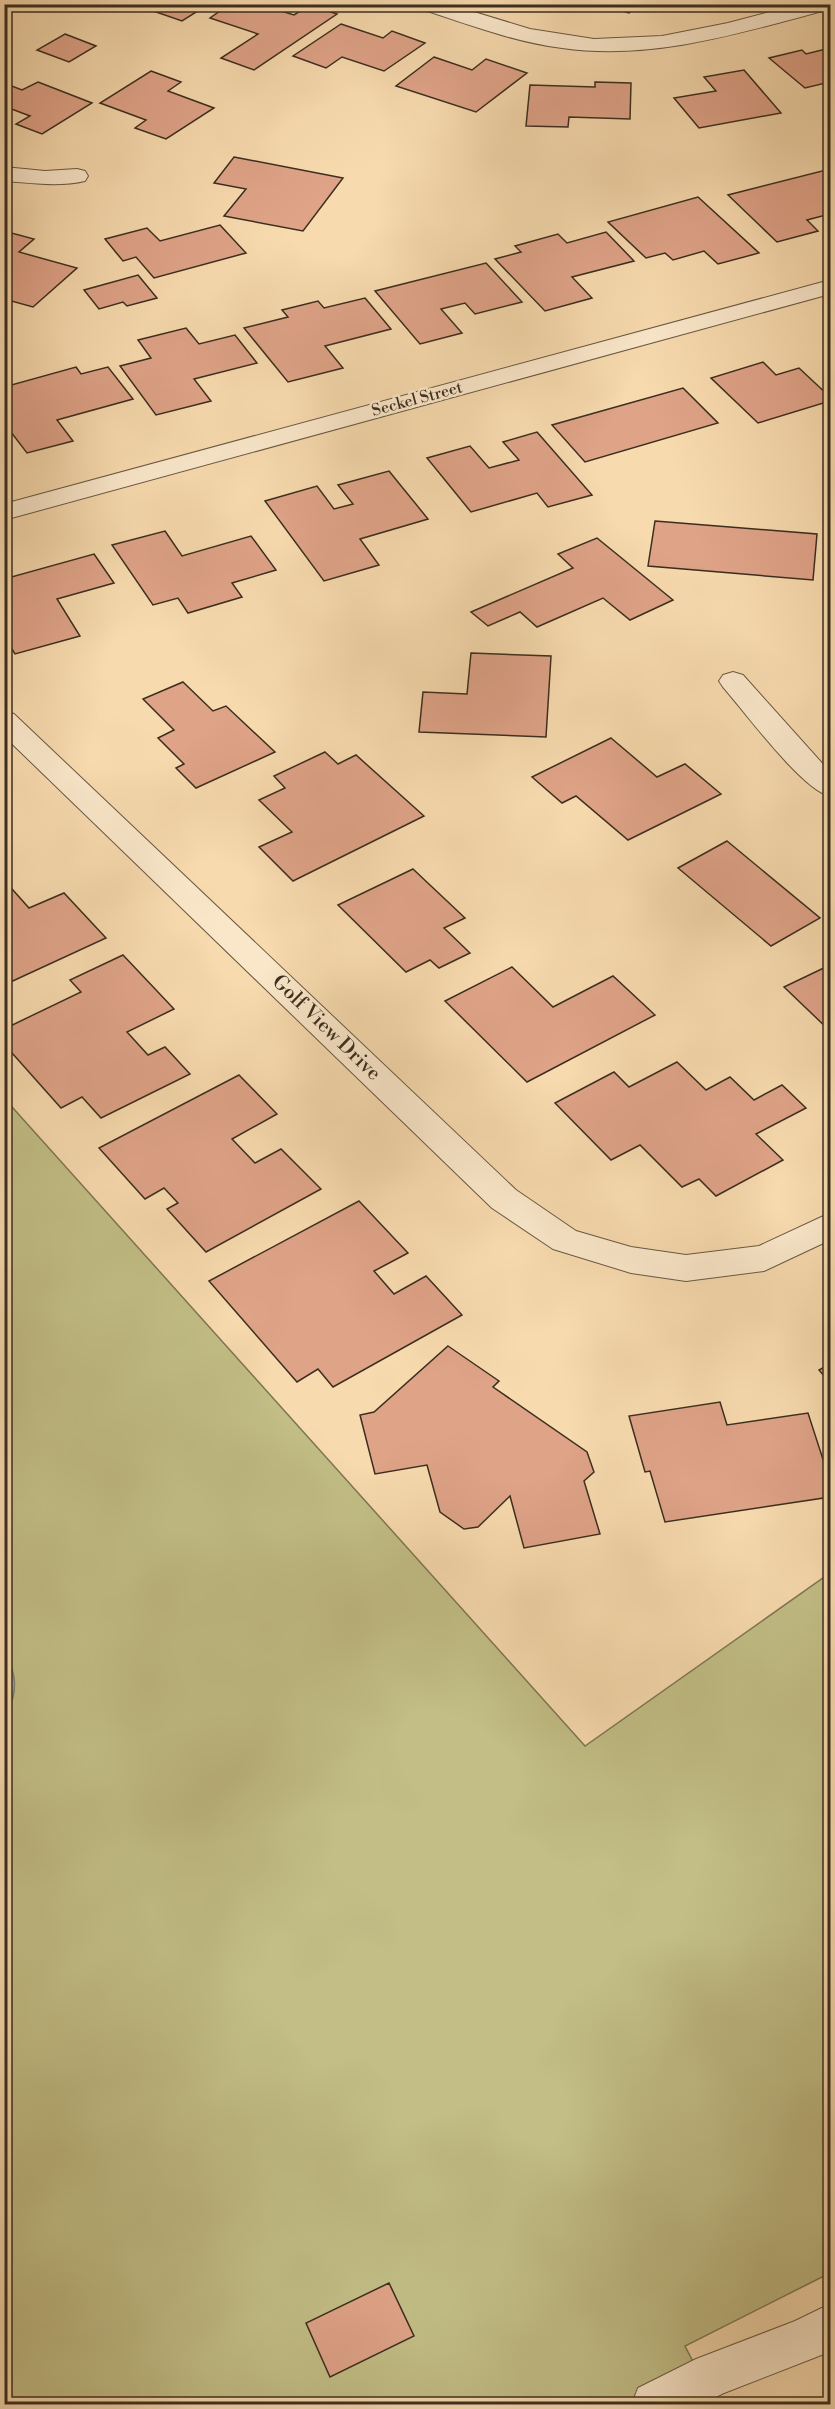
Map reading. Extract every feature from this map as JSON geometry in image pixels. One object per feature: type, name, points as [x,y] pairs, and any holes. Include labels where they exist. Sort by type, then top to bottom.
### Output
[{"type":"street","points":[[425,4],[511,31],[562,42],[602,45],[646,44],[689,37],[826,4]]},
{"type":"street","points":[[4,174],[45,178],[77,176]]},
{"type":"street","name":"Seckel Street","points":[[4,512],[831,287]]},
{"type":"street","points":[[733,681],[813,772],[831,787]]},
{"type":"street","name":"Golf View Drive","points":[[4,720],[504,1198],[565,1240],[631,1260],[686,1268],[764,1258],[831,1226]]},
{"type":"street","points":[[654,2404],[712,2375],[808,2338],[831,2326]]},
{"type":"shaded area","points":[[4,1098],[585,1746],[830,1573],[830,2273],[685,2346],[715,2404],[5,2404]]},
{"type":"shaded area","points":[[4,1644],[13,1671],[15,1688],[5,1714]]},
{"type":"building","points":[[4,4],[23,4],[5,15]]},
{"type":"building","points":[[133,4],[209,4],[182,21]]},
{"type":"building","points":[[230,4],[276,4],[271,8],[294,15],[310,5],[337,14],[254,70],[221,58],[258,34],[210,18]]},
{"type":"building","points":[[598,4],[639,4],[629,13]]},
{"type":"building","points":[[341,24],[383,38],[392,31],[425,43],[384,71],[342,57],[326,68],[293,56]]},
{"type":"building","points":[[65,34],[96,46],[69,62],[37,50]]},
{"type":"building","points":[[830,48],[830,82],[805,88],[769,58],[802,50],[806,54]]},
{"type":"building","points":[[434,57],[472,70],[486,59],[527,73],[476,112],[396,86]]},
{"type":"building","points":[[744,70],[781,113],[699,128],[674,98],[716,91],[704,77]]},
{"type":"building","points":[[151,71],[181,82],[168,91],[214,108],[166,139],[135,128],[146,120],[100,103]]},
{"type":"building","points":[[38,82],[92,103],[42,134],[16,124],[30,116],[9,108],[4,110],[4,83],[22,90]]},
{"type":"building","points":[[595,82],[631,83],[630,119],[569,117],[568,127],[526,126],[530,85],[595,87]]},
{"type":"building","points":[[234,157],[343,178],[303,231],[224,216],[246,189],[214,183]]},
{"type":"building","points":[[826,170],[830,174],[830,214],[807,220],[818,231],[777,242],[728,195]]},
{"type":"building","points":[[698,197],[759,253],[718,264],[704,251],[673,260],[665,253],[646,258],[608,222]]},
{"type":"building","points":[[220,225],[246,253],[154,278],[136,257],[123,261],[105,239],[147,228],[160,241]]},
{"type":"building","points":[[4,231],[34,239],[19,252],[77,268],[33,307],[4,299]]},
{"type":"building","points":[[606,232],[634,261],[572,277],[592,298],[545,311],[495,259],[521,252],[515,246],[558,234],[567,243]]},
{"type":"building","points":[[486,263],[522,302],[475,314],[465,303],[441,309],[462,333],[420,344],[375,291]]},
{"type":"building","points":[[138,275],[157,298],[127,306],[123,302],[99,309],[84,290]]},
{"type":"building","points":[[365,298],[391,329],[325,346],[343,368],[288,382],[244,328],[288,317],[282,310],[318,301],[324,308]]},
{"type":"building","points":[[186,328],[199,344],[235,335],[257,363],[194,379],[211,401],[156,415],[120,366],[151,358],[138,340]]},
{"type":"building","points":[[763,362],[776,375],[799,368],[830,397],[830,401],[758,423],[711,378]]},
{"type":"building","points":[[76,367],[81,374],[108,367],[133,399],[57,420],[73,441],[27,453],[4,423],[4,387]]},
{"type":"building","points":[[683,388],[718,423],[585,462],[552,425]]},
{"type":"building","points":[[537,432],[592,495],[548,507],[537,493],[471,512],[427,458],[470,446],[489,468],[519,460],[503,442]]},
{"type":"building","points":[[389,471],[428,519],[360,539],[379,565],[324,581],[265,501],[317,486],[334,509],[353,504],[338,485]]},
{"type":"building","points":[[655,521],[817,534],[813,580],[648,566]]},
{"type":"building","points":[[165,531],[182,556],[251,536],[276,570],[232,583],[242,597],[188,613],[178,598],[153,605],[112,545]]},
{"type":"building","points":[[597,538],[673,600],[630,620],[603,598],[537,627],[520,612],[488,626],[471,612],[573,568],[558,554]]},
{"type":"building","points":[[94,554],[114,583],[57,599],[80,636],[15,654],[4,636],[4,579]]},
{"type":"building","points":[[471,653],[551,656],[546,737],[419,732],[423,692],[467,694]]},
{"type":"building","points":[[183,682],[213,711],[226,706],[275,752],[196,788],[176,768],[184,764],[158,738],[174,730],[143,699]]},
{"type":"building","points":[[611,738],[657,777],[685,764],[721,794],[628,840],[576,796],[562,803],[532,777]]},
{"type":"building","points":[[325,752],[338,764],[356,755],[424,816],[293,881],[259,847],[292,832],[259,800],[285,788],[274,776]]},
{"type":"building","points":[[727,841],[820,918],[771,946],[678,868]]},
{"type":"building","points":[[413,869],[465,918],[444,928],[470,953],[439,968],[430,960],[406,972],[338,905]]},
{"type":"building","points":[[4,880],[29,908],[64,893],[106,938],[4,985]]},
{"type":"building","points":[[123,955],[174,1009],[127,1032],[148,1055],[165,1047],[190,1074],[101,1118],[82,1097],[61,1108],[4,1044],[4,1029],[81,992],[70,980]]},
{"type":"building","points":[[830,965],[830,1031],[784,987]]},
{"type":"building","points":[[512,967],[553,1007],[613,976],[655,1015],[527,1082],[445,1001]]},
{"type":"building","points":[[677,1062],[706,1090],[730,1077],[754,1100],[782,1085],[806,1108],[756,1134],[783,1160],[716,1196],[699,1179],[682,1187],[640,1145],[611,1160],[555,1103],[614,1072],[629,1087]]},
{"type":"building","points":[[239,1075],[277,1114],[232,1139],[255,1163],[281,1149],[321,1189],[206,1252],[167,1209],[178,1203],[164,1188],[145,1199],[99,1148]]},
{"type":"building","points":[[359,1201],[408,1253],[374,1271],[394,1294],[426,1276],[462,1315],[333,1387],[318,1369],[297,1382],[209,1281]]},
{"type":"building","points":[[448,1346],[499,1381],[493,1387],[587,1452],[594,1472],[584,1481],[600,1534],[524,1548],[510,1496],[478,1527],[464,1529],[440,1512],[427,1465],[375,1474],[360,1415],[374,1412]]},
{"type":"building","points":[[830,1364],[830,1383],[819,1370]]},
{"type":"building","points":[[720,1402],[727,1425],[808,1413],[830,1481],[830,1497],[665,1522],[650,1471],[645,1472],[629,1416]]},
{"type":"building","points":[[389,2283],[414,2336],[330,2377],[306,2323]]}]
